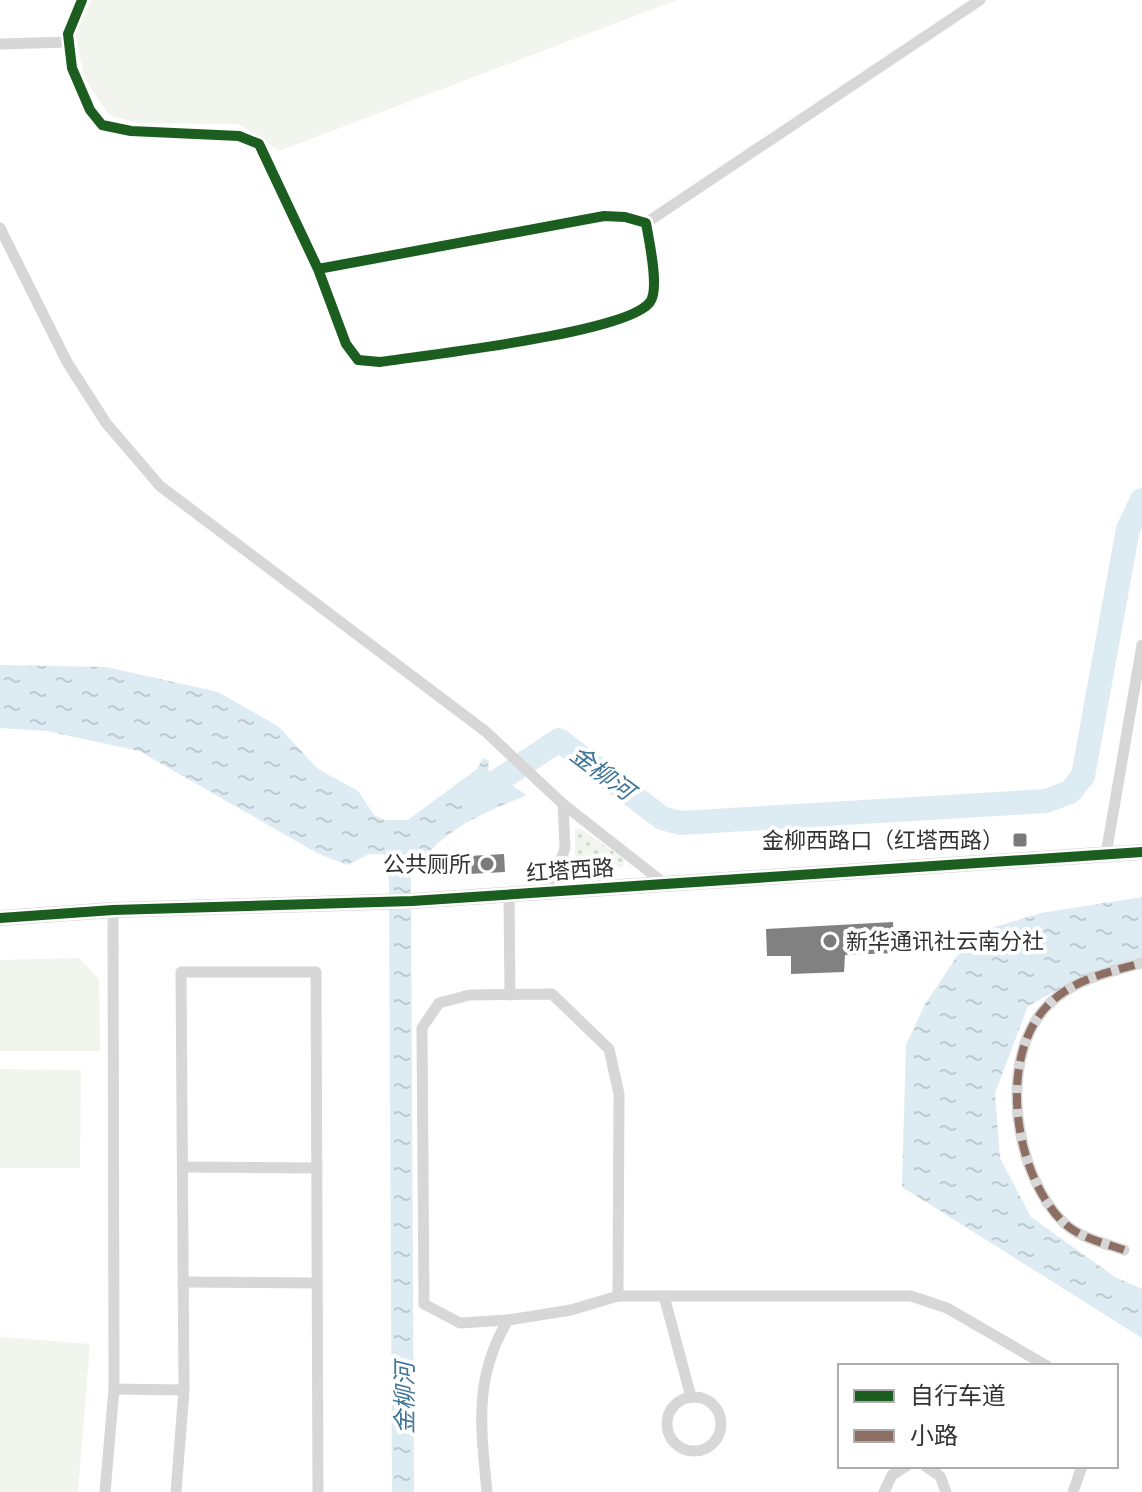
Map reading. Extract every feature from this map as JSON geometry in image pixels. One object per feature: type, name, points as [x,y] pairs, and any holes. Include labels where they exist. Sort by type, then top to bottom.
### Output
[{"type":"street","points":[[82,0],[68,34],[72,68],[90,110],[102,125],[131,131],[239,136],[259,144],[318,269],[346,344],[358,360],[380,362],[566,334],[639,312],[651,302],[655,290],[646,223]]},
{"type":"street","points":[[318,269],[604,216],[625,217],[646,223],[980,0]]},
{"type":"street","points":[[0,44],[69,42]]},
{"type":"street","points":[[0,228],[67,362],[106,423],[160,486],[485,731],[563,804],[665,884]]},
{"type":"street","points":[[1106,854],[1142,645]]},
{"type":"street","points":[[550,891],[565,848],[563,804]]},
{"type":"street","name":"红塔西路","points":[[0,918],[113,910],[412,901],[1142,852]]},
{"type":"street","points":[[509,894],[510,995]]},
{"type":"street","points":[[105,1492],[114,1389],[113,910]]},
{"type":"street","points":[[1124,1250],[1082,1236],[1064,1224],[1048,1203],[1025,1152],[1017,1103],[1021,1057],[1049,1004],[1086,979],[1142,963]]},
{"type":"street","points":[[176,1492],[184,1390],[181,972],[316,972],[318,1492]]},
{"type":"street","points":[[618,1296],[619,1094],[609,1049],[552,994],[469,995],[439,1003],[422,1028],[424,1304],[460,1323],[508,1320],[571,1310],[618,1296],[911,1296],[947,1308],[1044,1364]]},
{"type":"street","points":[[183,1167],[317,1168]]},
{"type":"street","points":[[183,1282],[317,1283]]},
{"type":"street","points":[[664,1296],[691,1397]]},
{"type":"street","points":[[487,1492],[480,1405],[491,1348],[508,1320]]},
{"type":"street","points":[[114,1389],[184,1390]]},
{"type":"street","points":[[691,1397],[707,1401],[721,1421],[718,1438],[697,1452],[678,1447],[667,1432],[666,1423],[674,1405],[691,1397]]},
{"type":"street","points":[[884,1492],[892,1475],[903,1468]]},
{"type":"street","points":[[928,1468],[940,1476],[946,1492]]},
{"type":"street","points":[[1073,1492],[1081,1468]]},
{"type":"shaded area","points":[[91,0],[677,0],[279,151],[239,124],[137,123],[109,115],[85,79],[75,35]]},
{"type":"shaded area","points":[[580,828],[624,859],[623,867],[587,869],[575,860],[575,829]]},
{"type":"shaded area","points":[[79,958],[99,979],[100,1051],[0,1051],[0,960]]},
{"type":"shaded area","points":[[0,1069],[81,1070],[80,1168],[0,1168]]},
{"type":"shaded area","points":[[0,1337],[90,1344],[78,1492],[0,1492]]},
{"type":"water","points":[[0,665],[106,667],[218,692],[278,726],[318,769],[358,791],[374,815],[384,820],[408,820],[477,769],[483,758],[489,761],[488,770],[527,795],[477,817],[447,836],[422,860],[411,876],[414,1492],[392,1492],[389,881],[384,854],[369,854],[347,865],[317,853],[139,751],[47,731],[0,728]]},
{"type":"water","points":[[1142,897],[1142,958],[1085,975],[1028,1006],[995,1093],[1000,1158],[1031,1217],[1115,1277],[1142,1289],[1142,1338],[902,1187],[906,1045],[925,1004],[972,934],[1041,913]]},
{"type":"building","name":"公共厕所","points":[[504,854],[505,872],[469,874],[469,856]]},
{"type":"building","name":"新华通讯社云南分社","points":[[893,922],[895,953],[845,955],[844,972],[791,974],[791,956],[767,956],[766,929]]},
{"type":"waterway","name":"金柳河","points":[[475,796],[559,740],[662,818],[680,823],[1046,801],[1070,792],[1083,776],[1128,529],[1142,500]]},
{"type":"marked path","points":[[1124,1250],[1077,1233],[1047,1202],[1033,1176],[1023,1146],[1017,1083],[1022,1053],[1032,1026],[1049,1004],[1081,982],[1142,963]]},
{"type":"cycle path","points":[[82,0],[68,34],[72,68],[90,110],[102,125],[131,131],[239,136],[259,144],[318,269],[346,344],[358,360],[380,362],[567,333],[634,313],[650,302],[654,287],[646,223],[625,217],[604,216],[318,269]]},
{"type":"cycle path","points":[[0,918],[113,910],[412,901],[1142,852]]},
{"type":"place","name":"金柳西路口（红塔西路）","points":[[1020,840]]},
{"type":"place","name":"公共厕所","points":[[487,864]]},
{"type":"place","name":"新华通讯社云南分社","points":[[830,941]]}]
